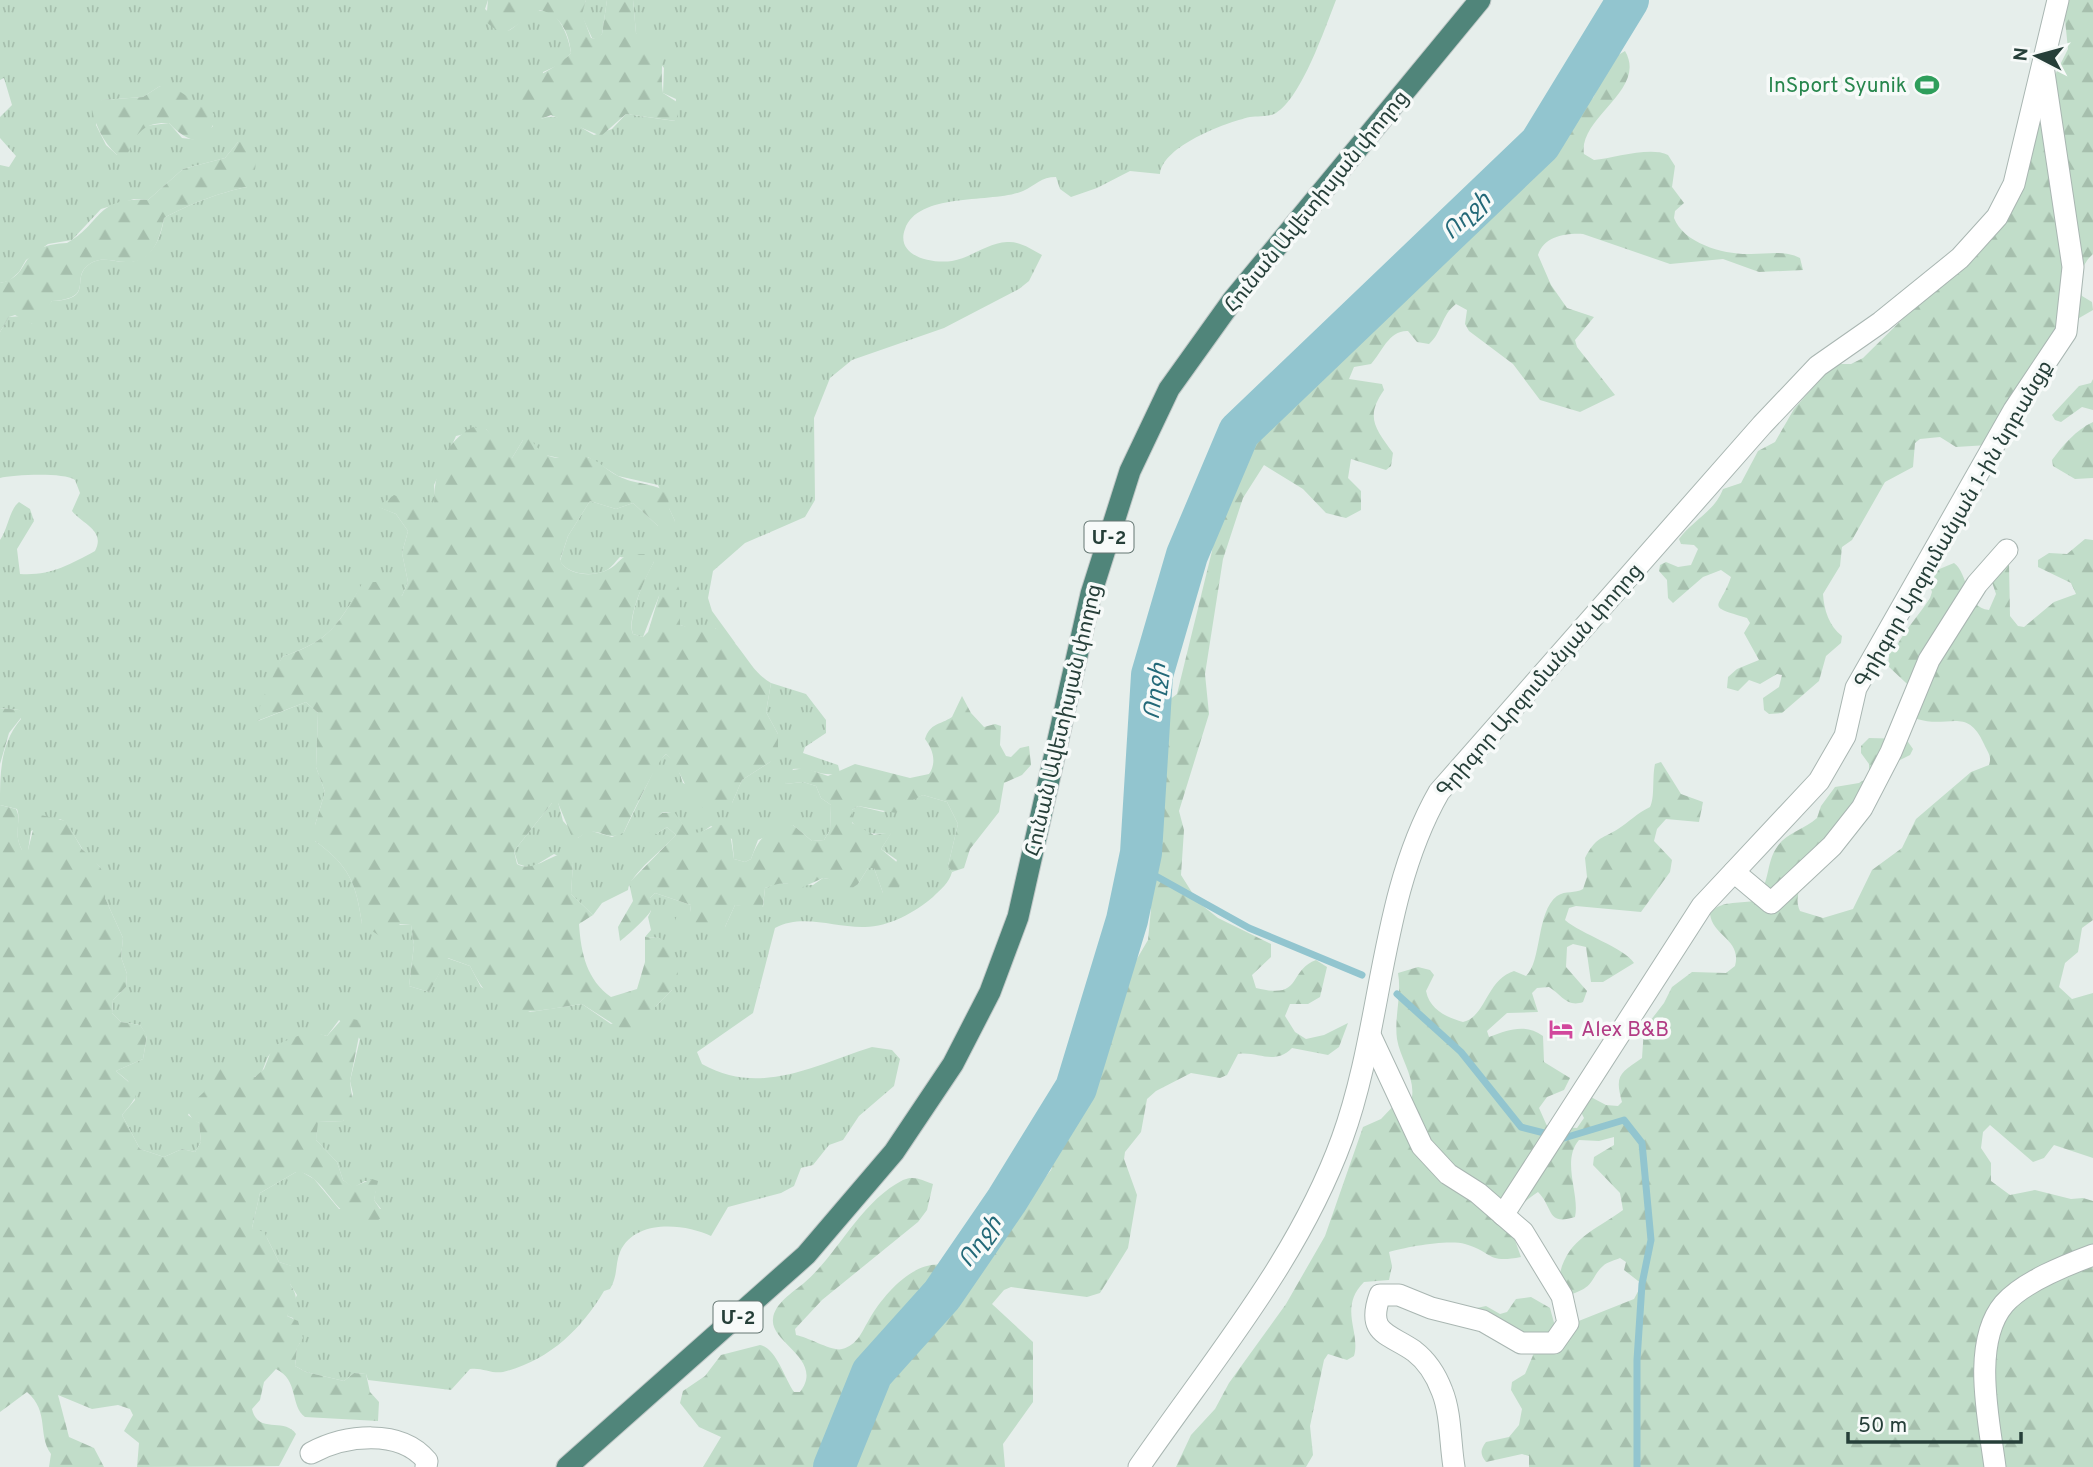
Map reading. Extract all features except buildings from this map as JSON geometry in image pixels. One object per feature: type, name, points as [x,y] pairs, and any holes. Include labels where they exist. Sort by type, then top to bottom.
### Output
[{"type":"highway","name":"Հունան Ավետիսյան փողոց","points":[[567,1467],[806,1255],[894,1152],[953,1064],[990,992],[1018,917],[1091,593],[1129,471],[1169,389],[1232,301],[1480,0]]},
{"type":"street","name":"Գրիգոր Արզումանյան փողոց","points":[[1139,1467],[1268,1284],[1315,1206],[1343,1136],[1370,1035],[1410,859],[1422,821],[1439,792],[1762,425],[1818,366],[1931,282],[1960,258],[1997,218],[2014,184],[2058,0]]},
{"type":"street","name":"Գրիգոր Արզումանյան 1-ին նրբանցք","points":[[1503,1215],[1702,906],[1819,781],[1845,736],[1856,688],[2014,410],[2066,332],[2073,267],[2043,64]]},
{"type":"street","points":[[1734,872],[1771,903],[1832,846],[1862,808],[1891,752],[1929,660],[1977,584],[2007,550]]},
{"type":"street","points":[[1370,1035],[1422,1146],[1448,1174],[1478,1193],[1523,1232],[1562,1296],[1568,1323],[1554,1343],[1521,1343],[1483,1321],[1431,1308],[1399,1295],[1380,1295],[1374,1312],[1379,1329],[1391,1340],[1413,1350],[1434,1375],[1443,1392],[1454,1467]]},
{"type":"street","points":[[1994,1467],[1985,1367],[1986,1339],[2004,1304],[2050,1271],[2093,1255]]},
{"type":"street","points":[[311,1453],[332,1443],[382,1438],[405,1443],[427,1461],[426,1467]]},
{"type":"green space","points":[[0,0],[488,0],[485,9],[508,31],[535,12],[550,12],[556,17],[568,39],[571,53],[561,64],[543,72],[541,119],[562,118],[594,135],[612,129],[626,114],[675,121],[676,99],[663,93],[664,68],[636,33],[633,0],[1336,0],[1304,78],[1286,105],[1276,113],[1239,120],[1196,137],[1172,154],[1160,174],[1130,171],[1097,188],[1071,197],[1060,189],[1056,177],[1051,177],[1010,195],[941,204],[925,209],[913,217],[905,229],[905,246],[910,252],[925,259],[952,261],[1007,242],[1021,244],[1042,255],[1029,281],[1019,289],[944,328],[852,360],[830,378],[814,418],[815,500],[805,517],[745,543],[713,571],[708,598],[712,611],[736,644],[715,628],[692,629],[680,625],[680,592],[659,596],[643,637],[633,634],[632,618],[654,562],[620,557],[607,570],[588,574],[568,569],[560,561],[568,536],[590,501],[616,509],[633,503],[658,526],[675,521],[658,485],[618,476],[588,457],[564,459],[545,455],[523,440],[512,458],[506,456],[486,429],[456,436],[434,485],[436,515],[431,519],[379,507],[396,514],[408,531],[402,553],[408,582],[402,596],[364,582],[332,629],[312,644],[282,657],[258,721],[306,702],[318,713],[316,767],[325,792],[315,825],[315,841],[336,859],[349,876],[357,897],[362,924],[411,925],[414,945],[409,986],[429,992],[447,958],[470,966],[481,987],[530,1012],[582,1004],[611,1024],[655,1007],[672,990],[660,938],[645,937],[651,930],[648,917],[651,911],[650,898],[655,893],[691,905],[690,912],[725,927],[735,905],[763,907],[765,888],[777,883],[813,885],[823,878],[858,884],[868,868],[874,868],[883,893],[897,860],[881,849],[891,833],[861,830],[852,822],[852,810],[858,806],[883,812],[923,795],[947,802],[958,824],[948,866],[952,872],[949,879],[933,897],[910,913],[874,926],[854,927],[808,921],[775,928],[753,1013],[697,1052],[702,1064],[724,1073],[745,1078],[766,1078],[808,1069],[872,1047],[892,1050],[900,1059],[894,1086],[859,1116],[843,1140],[829,1145],[813,1165],[801,1168],[794,1186],[781,1193],[728,1207],[711,1236],[675,1227],[637,1233],[627,1241],[620,1252],[610,1289],[604,1291],[585,1319],[549,1352],[519,1367],[503,1372],[470,1369],[451,1390],[368,1380],[366,1374],[354,1373],[344,1381],[306,1372],[295,1366],[300,1343],[293,1318],[287,1316],[297,1295],[290,1284],[291,1266],[279,1262],[267,1238],[252,1228],[260,1193],[296,1172],[302,1172],[314,1179],[339,1209],[381,1209],[374,1200],[377,1181],[365,1181],[353,1188],[343,1180],[337,1162],[316,1140],[317,1122],[343,1121],[353,1094],[350,1081],[360,1039],[339,1020],[327,1036],[305,1036],[282,1044],[270,1054],[260,1074],[227,1080],[207,1090],[188,1115],[199,1123],[201,1142],[195,1152],[182,1149],[164,1157],[140,1149],[122,1115],[135,1100],[128,1081],[116,1071],[143,1059],[147,1036],[140,1025],[121,1022],[112,1013],[113,1000],[126,987],[127,974],[121,957],[123,938],[105,898],[100,867],[86,855],[66,822],[60,819],[31,831],[28,851],[22,850],[17,832],[17,809],[0,805],[1,770],[5,749],[21,719],[19,710],[0,708],[0,540],[19,502],[30,509],[34,521],[17,549],[20,574],[41,573],[59,568],[95,551],[98,544],[95,533],[72,511],[80,493],[75,480],[49,475],[0,478],[0,332],[9,317],[22,316],[32,324],[52,301],[74,296],[79,291],[85,268],[93,262],[134,261],[148,254],[157,241],[164,218],[204,200],[247,187],[238,142],[225,158],[183,169],[148,200],[134,199],[101,209],[72,240],[48,244],[26,260],[19,272],[9,281],[0,283],[0,165],[9,167],[16,156],[0,138],[0,117],[12,105],[4,78],[0,80]],"holes":[[[160,86],[213,126],[200,140],[182,138],[169,123],[145,126],[117,155],[106,145],[96,125],[102,100],[143,97]]]},
{"type":"green space","points":[[488,0],[586,0],[582,14],[591,38],[597,39],[602,34],[607,0],[633,0],[636,33],[655,46],[662,59],[663,93],[680,104],[676,121],[626,114],[601,136],[551,115],[541,119],[525,118],[518,111],[524,90],[571,53],[568,39],[559,21],[540,10],[508,31],[495,29],[486,22]]},
{"type":"green space","points":[[586,0],[607,0],[602,34],[598,40],[592,38],[581,14]]},
{"type":"green space","points":[[2063,0],[2093,0],[2093,254],[2083,268],[2080,285],[2082,296],[2092,302],[2093,310],[2074,321],[2034,401],[1988,445],[1956,447],[1940,437],[1920,439],[1915,443],[1913,467],[1885,482],[1852,540],[1842,547],[1840,566],[1823,594],[1828,617],[1842,636],[1841,643],[1826,656],[1819,681],[1782,713],[1769,714],[1764,710],[1763,698],[1779,687],[1782,675],[1777,674],[1760,684],[1749,680],[1738,691],[1727,688],[1728,677],[1737,669],[1759,660],[1744,633],[1750,623],[1747,618],[1724,611],[1718,605],[1731,577],[1721,570],[1703,577],[1673,603],[1668,598],[1667,580],[1659,571],[1660,565],[1666,562],[1678,567],[1691,565],[1698,549],[1694,545],[1681,544],[1679,539],[1715,503],[1723,489],[1741,483],[1758,451],[1775,442],[1794,409],[1823,376],[1838,364],[1851,364],[1863,358],[1998,225],[2052,81],[2068,49]]},
{"type":"green space","points":[[1625,51],[1630,65],[1627,78],[1621,91],[1591,128],[1585,141],[1584,154],[1594,160],[1642,152],[1668,155],[1675,166],[1672,187],[1684,203],[1675,211],[1674,218],[1687,235],[1718,250],[1741,254],[1782,253],[1794,256],[1800,258],[1803,270],[1759,272],[1723,259],[1670,264],[1583,234],[1556,237],[1545,244],[1538,255],[1551,285],[1567,308],[1594,317],[1575,340],[1577,347],[1615,395],[1580,412],[1540,400],[1513,364],[1469,331],[1465,324],[1467,310],[1456,304],[1447,313],[1437,335],[1429,344],[1417,342],[1408,331],[1401,332],[1386,343],[1371,364],[1354,367],[1349,379],[1382,384],[1384,390],[1375,408],[1375,422],[1393,453],[1391,466],[1386,470],[1351,459],[1348,478],[1361,491],[1361,510],[1346,518],[1326,513],[1303,489],[1264,465],[1243,498],[1223,559],[1205,674],[1209,714],[1179,811],[1184,830],[1181,875],[1198,902],[1218,918],[1271,944],[1271,957],[1252,975],[1256,988],[1282,990],[1293,983],[1307,965],[1316,960],[1327,967],[1320,997],[1308,1004],[1290,1004],[1285,1016],[1295,1032],[1306,1039],[1324,1035],[1348,1023],[1339,1047],[1328,1055],[1292,1048],[1272,1057],[1238,1054],[1227,1075],[1220,1078],[1191,1073],[1156,1091],[1147,1099],[1141,1132],[1125,1152],[1124,1159],[1137,1195],[1128,1248],[1100,1293],[1087,1297],[1011,1287],[1004,1290],[992,1304],[1033,1342],[1033,1402],[1003,1444],[1005,1467],[848,1467],[858,1422],[855,1417],[836,1412],[818,1467],[703,1467],[721,1437],[699,1427],[680,1403],[683,1391],[705,1376],[721,1355],[760,1345],[776,1358],[794,1392],[800,1392],[806,1380],[806,1370],[802,1361],[774,1328],[774,1314],[785,1299],[817,1271],[874,1201],[903,1180],[911,1178],[933,1184],[927,1210],[918,1222],[822,1300],[795,1329],[796,1335],[833,1348],[847,1347],[856,1341],[884,1298],[902,1280],[924,1267],[947,1266],[937,1282],[905,1309],[897,1320],[894,1335],[896,1352],[907,1354],[1051,1170],[1064,1131],[1085,1103],[1097,1027],[1148,940],[1151,909],[1146,876],[1156,850],[1154,811],[1166,780],[1156,732],[1156,710],[1177,694],[1212,551],[1218,507],[1237,458],[1324,360],[1339,338],[1379,323],[1386,309],[1423,270],[1458,213],[1475,201],[1502,198],[1507,193],[1541,120],[1561,104],[1593,98],[1613,58]]},
{"type":"green space","points":[[160,86],[179,91],[214,114],[209,134],[204,139],[191,139],[169,123],[154,124],[143,129],[128,153],[117,155],[100,133],[91,106],[102,100],[143,97]]},
{"type":"green space","points":[[244,141],[253,150],[256,162],[247,187],[204,200],[164,218],[157,242],[142,259],[135,262],[93,262],[85,268],[79,291],[74,296],[52,301],[38,323],[32,324],[15,315],[9,317],[0,332],[0,283],[17,274],[31,255],[50,245],[67,243],[108,207],[130,200],[148,200],[183,169],[225,158],[238,142]]},
{"type":"green space","points":[[2093,379],[2093,410],[2082,407],[2061,422],[2055,420],[2052,415],[2079,386],[2091,383]]},
{"type":"green space","points":[[2093,422],[2093,478],[2075,479],[2053,466],[2052,460],[2070,438]]},
{"type":"green space","points":[[473,427],[486,429],[512,458],[523,440],[529,437],[538,448],[553,457],[590,458],[618,476],[668,493],[669,508],[675,521],[671,526],[658,526],[633,503],[616,509],[590,501],[568,536],[560,560],[573,572],[593,574],[611,568],[629,555],[644,554],[654,562],[634,608],[633,634],[643,637],[648,632],[659,596],[676,580],[680,592],[680,625],[708,626],[722,631],[771,683],[766,712],[778,734],[778,752],[770,762],[742,780],[732,803],[715,813],[705,809],[692,796],[666,754],[651,777],[624,832],[612,836],[592,832],[578,838],[572,837],[558,803],[552,803],[514,851],[517,864],[523,866],[535,865],[566,853],[573,863],[571,894],[593,915],[579,924],[581,946],[596,983],[611,997],[637,989],[645,962],[645,937],[660,938],[672,952],[678,974],[672,990],[655,1007],[652,1032],[632,1036],[582,1004],[529,1011],[503,1007],[481,985],[470,966],[448,958],[429,992],[409,986],[414,945],[411,925],[400,924],[384,939],[362,924],[357,897],[349,876],[336,859],[315,841],[315,825],[325,792],[316,767],[318,713],[306,702],[257,721],[261,702],[282,657],[312,644],[332,629],[363,582],[385,582],[402,596],[408,582],[402,553],[408,531],[396,514],[378,507],[394,495],[424,507],[430,518],[435,515],[435,490],[440,465],[453,443]]},
{"type":"green space","points":[[2085,539],[2093,540],[2093,920],[2082,928],[2078,952],[2065,963],[2059,987],[2072,999],[2093,993],[2093,1158],[2054,1145],[2044,1158],[2033,1162],[1990,1125],[1983,1132],[1981,1148],[1991,1163],[1991,1181],[2010,1195],[2035,1190],[2071,1199],[2093,1201],[2093,1467],[1529,1467],[1529,1456],[1522,1454],[1486,1462],[1481,1452],[1486,1442],[1509,1437],[1519,1425],[1522,1409],[1511,1390],[1512,1382],[1525,1374],[1534,1353],[1472,1309],[1486,1306],[1500,1314],[1507,1312],[1516,1299],[1531,1297],[1550,1308],[1556,1330],[1634,1299],[1642,1284],[1624,1270],[1626,1262],[1620,1258],[1605,1265],[1589,1285],[1580,1291],[1572,1294],[1558,1286],[1565,1258],[1572,1248],[1589,1232],[1623,1210],[1620,1193],[1593,1165],[1594,1157],[1614,1145],[1614,1137],[1599,1141],[1579,1140],[1574,1148],[1571,1168],[1575,1217],[1555,1217],[1538,1192],[1513,1214],[1511,1228],[1521,1257],[1496,1258],[1474,1247],[1449,1242],[1389,1252],[1392,1266],[1389,1280],[1364,1282],[1352,1301],[1354,1356],[1347,1360],[1328,1354],[1324,1360],[1310,1426],[1313,1455],[1306,1467],[1176,1467],[1191,1435],[1215,1409],[1229,1383],[1286,1304],[1325,1236],[1363,1127],[1381,1119],[1399,1100],[1412,1097],[1411,1082],[1397,1039],[1398,973],[1418,967],[1430,970],[1434,975],[1426,991],[1431,1003],[1445,1015],[1463,1022],[1477,1013],[1497,982],[1505,976],[1514,971],[1526,976],[1535,959],[1542,924],[1550,903],[1560,894],[1583,889],[1587,877],[1585,858],[1592,846],[1650,807],[1655,764],[1661,762],[1681,794],[1703,802],[1699,822],[1666,819],[1657,829],[1654,841],[1672,860],[1670,872],[1641,912],[1576,906],[1569,908],[1565,920],[1622,952],[1634,963],[1603,982],[1591,982],[1586,947],[1573,944],[1567,947],[1566,967],[1587,991],[1583,1002],[1568,1002],[1549,987],[1537,988],[1532,993],[1538,1012],[1507,1013],[1487,1031],[1489,1037],[1516,1029],[1536,1032],[1543,1036],[1544,1062],[1570,1078],[1564,1090],[1547,1097],[1539,1108],[1547,1126],[1577,1128],[1584,1118],[1581,1112],[1589,1096],[1606,1105],[1618,1106],[1622,1102],[1619,1085],[1621,1075],[1642,1058],[1644,1029],[1664,1003],[1672,987],[1692,972],[1726,973],[1735,966],[1734,950],[1712,922],[1710,914],[1719,906],[1753,901],[1763,889],[1773,854],[1781,842],[1817,818],[1821,806],[1835,787],[1859,783],[1869,777],[1869,764],[1861,753],[1861,746],[1869,738],[1906,739],[1913,749],[1910,755],[1892,764],[1891,777],[1848,809],[1844,813],[1847,819],[1809,852],[1808,867],[1798,896],[1800,911],[1823,918],[1853,909],[1872,870],[1902,848],[1916,819],[1971,772],[1989,765],[1988,752],[1978,732],[1971,725],[1956,721],[1917,719],[1914,714],[1921,697],[1888,666],[1890,647],[1896,647],[1930,598],[1932,592],[1928,580],[1937,570],[1954,563],[1959,568],[1971,597],[1981,608],[1989,610],[1996,594],[1992,582],[2009,564],[2010,616],[2018,626],[2024,627],[2054,602],[2076,594],[2071,583],[2038,567],[2038,560],[2049,553],[2067,554]]},
{"type":"green space","points":[[771,683],[806,694],[826,720],[826,733],[805,747],[803,753],[838,765],[840,773],[793,769],[785,784],[803,782],[816,786],[821,798],[831,805],[830,830],[824,840],[812,841],[793,825],[758,840],[751,859],[745,862],[734,859],[732,839],[711,826],[701,833],[689,833],[674,814],[661,813],[656,834],[667,827],[676,835],[634,877],[628,890],[602,903],[593,915],[571,894],[573,863],[554,854],[531,868],[518,864],[514,851],[552,803],[558,802],[563,821],[578,838],[588,830],[612,837],[624,832],[658,762],[666,754],[676,763],[683,783],[732,803],[742,780],[770,762],[778,734],[766,712]]},
{"type":"green space","points":[[962,696],[971,713],[984,727],[995,724],[1001,726],[1000,745],[1006,756],[1011,757],[1020,748],[1029,746],[1031,765],[1022,775],[1004,783],[999,812],[970,849],[964,868],[952,872],[948,866],[958,824],[947,802],[923,795],[905,804],[896,813],[858,806],[852,810],[852,823],[874,835],[892,832],[881,849],[906,870],[898,890],[888,898],[883,893],[874,868],[868,868],[858,884],[842,895],[829,879],[823,878],[801,888],[788,884],[775,885],[765,888],[762,913],[750,917],[741,906],[735,905],[725,927],[713,932],[678,926],[675,921],[677,915],[690,912],[691,905],[655,893],[650,898],[650,913],[620,941],[618,927],[633,901],[629,883],[676,835],[667,827],[656,834],[649,832],[649,826],[662,813],[674,812],[689,832],[700,832],[718,825],[729,826],[734,859],[745,862],[751,859],[766,834],[785,826],[793,825],[812,841],[824,840],[830,830],[831,805],[821,798],[816,786],[803,782],[785,784],[787,771],[805,768],[828,776],[855,764],[910,778],[929,774],[933,761],[932,752],[925,739],[927,734],[933,727],[952,717]]},
{"type":"green space","points":[[0,708],[19,710],[24,714],[9,733],[0,764]]},
{"type":"green space","points":[[0,805],[16,809],[22,850],[28,850],[36,818],[41,815],[66,821],[82,849],[100,867],[106,879],[105,898],[123,938],[121,957],[127,974],[126,987],[113,1000],[112,1013],[121,1022],[140,1025],[147,1035],[143,1059],[116,1071],[136,1090],[134,1099],[122,1115],[140,1149],[164,1157],[182,1149],[195,1152],[201,1142],[199,1123],[193,1120],[186,1109],[204,1092],[208,1073],[218,1066],[244,1070],[255,1077],[264,1069],[273,1046],[310,1031],[327,1036],[344,1017],[362,1021],[350,1081],[353,1106],[343,1121],[318,1122],[316,1140],[337,1162],[343,1180],[353,1187],[372,1179],[378,1181],[374,1200],[384,1215],[375,1223],[354,1219],[311,1177],[296,1172],[260,1193],[252,1228],[264,1232],[279,1262],[292,1266],[294,1272],[290,1284],[296,1301],[287,1316],[298,1321],[303,1338],[297,1348],[295,1366],[306,1372],[344,1381],[354,1373],[366,1374],[370,1392],[379,1402],[378,1421],[305,1417],[297,1406],[288,1380],[276,1369],[264,1382],[260,1400],[252,1409],[260,1421],[291,1429],[296,1434],[279,1466],[137,1467],[139,1443],[124,1431],[133,1415],[130,1409],[118,1405],[92,1409],[58,1395],[69,1437],[94,1448],[104,1467],[49,1467],[51,1454],[41,1415],[27,1392],[0,1412]]},
{"type":"waterway","name":"Ողջի","points":[[834,1467],[872,1373],[942,1295],[1007,1200],[1076,1088],[1127,920],[1141,853],[1152,675],[1187,555],[1239,432],[1540,144],[1628,0]]},
{"type":"waterway","points":[[1141,853],[1154,875],[1249,928],[1362,975]]},
{"type":"waterway","points":[[1397,994],[1461,1052],[1521,1127],[1564,1138],[1624,1120],[1642,1143],[1651,1240],[1642,1284],[1637,1360],[1637,1467]]},
{"type":"place","name":"InSport Syunik","points":[[1927,85]]},
{"type":"place","name":"Alex B&B","points":[[1561,1029]]}]
